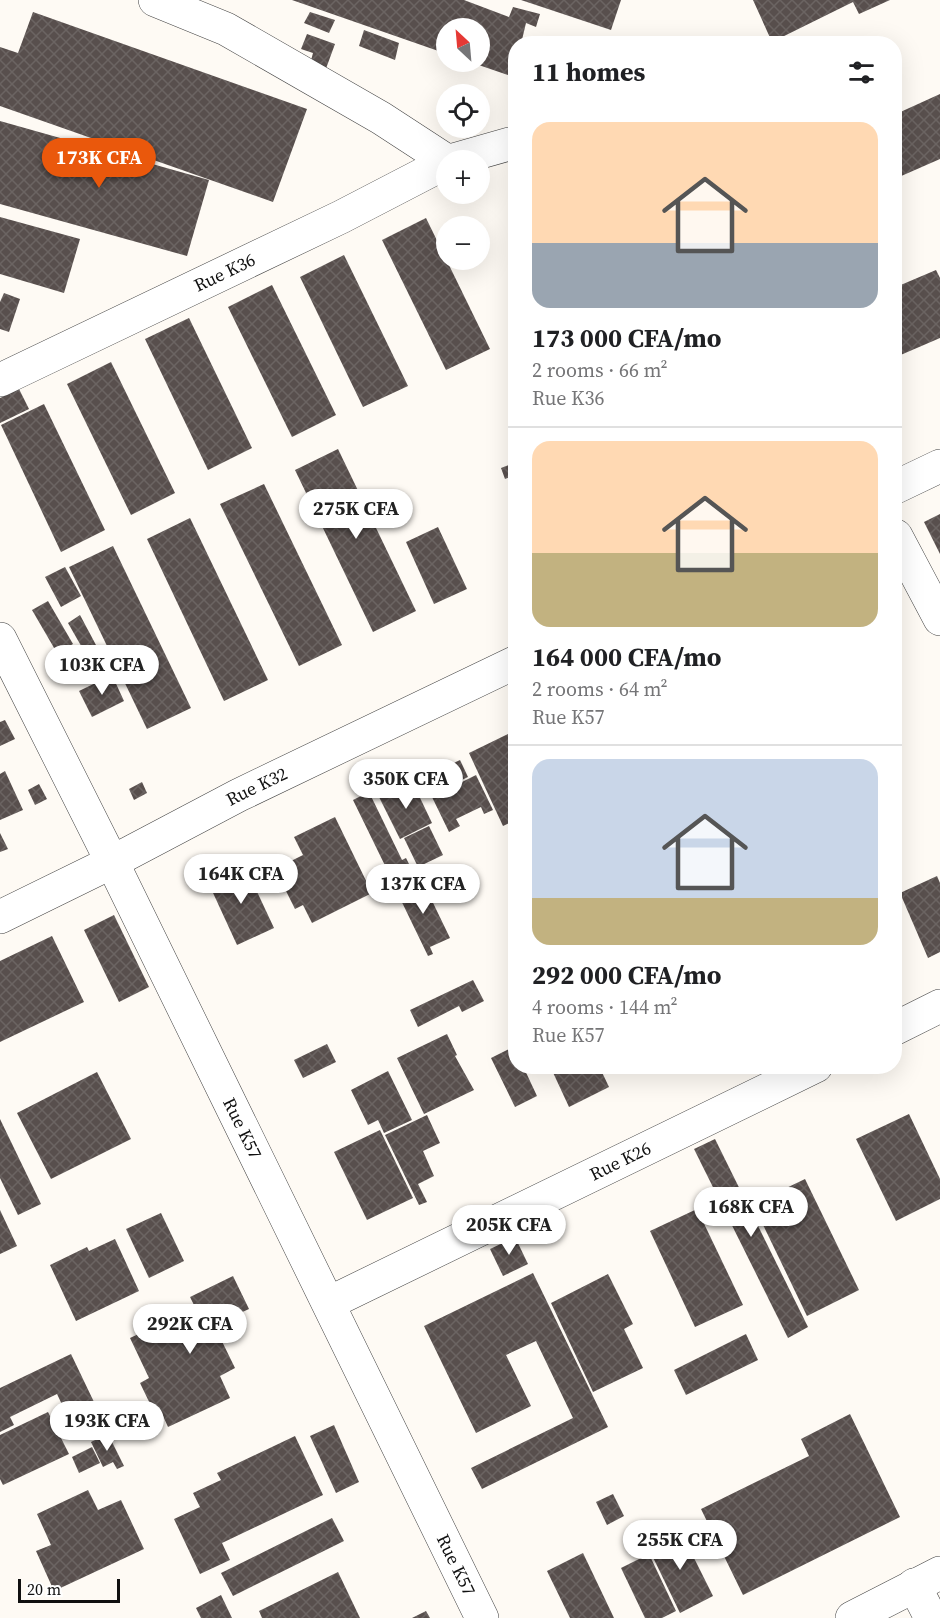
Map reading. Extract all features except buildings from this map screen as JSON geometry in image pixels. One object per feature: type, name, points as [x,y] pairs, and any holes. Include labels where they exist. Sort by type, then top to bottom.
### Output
[{"type":"street","points":[[155,0],[226,29],[381,118],[436,155]]},
{"type":"street","points":[[488,150],[508,144]]},
{"type":"street","name":"Rue K36","points":[[0,380],[331,222],[436,168]]},
{"type":"street","points":[[902,484],[940,466]]},
{"type":"street","points":[[902,547],[940,619]]},
{"type":"street","name":"Rue K57","points":[[0,639],[112,862],[482,1618]]},
{"type":"street","name":"Rue K32","points":[[0,917],[112,862],[239,795],[508,666]]},
{"type":"street","points":[[902,1025],[940,1006]]},
{"type":"street","name":"Rue K26","points":[[329,1303],[800,1074]]},
{"type":"street","points":[[852,1618],[927,1579],[931,1618]]}]
